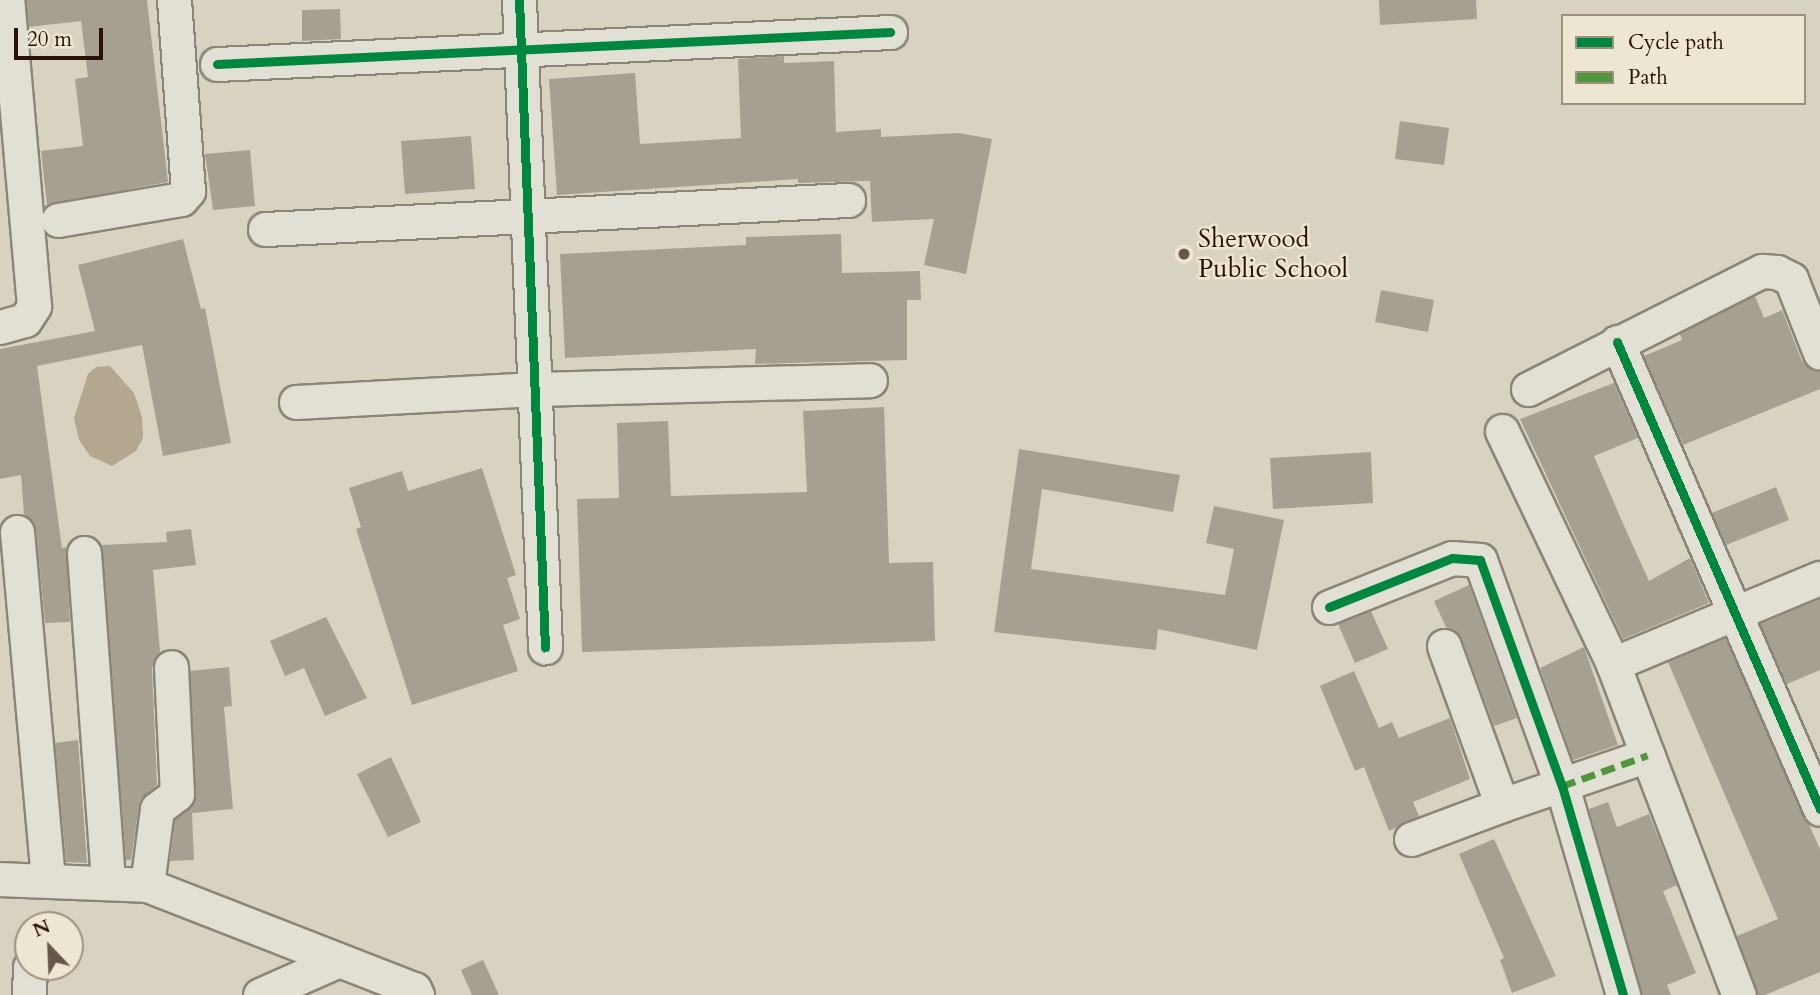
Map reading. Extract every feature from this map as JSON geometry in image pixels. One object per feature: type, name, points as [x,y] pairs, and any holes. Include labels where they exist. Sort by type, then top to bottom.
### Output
[{"type":"street","points":[[1,324],[25,320],[34,306],[6,0]]},
{"type":"street","points":[[58,220],[181,199],[188,191],[174,0]]},
{"type":"street","points":[[519,0],[530,217],[545,647]]},
{"type":"street","points":[[217,64],[522,47],[890,33]]},
{"type":"street","points":[[265,229],[848,200]]},
{"type":"street","points":[[1528,389],[1762,271],[1791,279],[1820,353]]},
{"type":"street","points":[[1617,342],[1820,809]]},
{"type":"street","points":[[296,402],[536,389],[870,380]]},
{"type":"street","points":[[1502,431],[1613,664],[1740,995]]},
{"type":"street","points":[[18,532],[48,878]]},
{"type":"street","points":[[84,553],[107,880]]},
{"type":"street","points":[[1329,607],[1452,558],[1480,561],[1562,786],[1623,995]]},
{"type":"street","points":[[1613,664],[1820,578]]},
{"type":"street","points":[[1444,646],[1503,805]]},
{"type":"street","points":[[147,885],[157,809],[177,794],[171,667]]},
{"type":"street","points":[[1411,839],[1647,755]]},
{"type":"street","points":[[0,879],[107,880],[147,885],[381,985]]},
{"type":"street","points":[[260,995],[381,985]]},
{"type":"street","points":[[305,995],[381,985]]},
{"type":"shaded area","points":[[110,366],[134,393],[142,417],[143,438],[136,451],[112,466],[90,456],[79,440],[74,418],[88,374],[96,367]]},
{"type":"building","points":[[26,0],[147,0],[168,182],[47,205],[41,151],[83,146],[75,79],[88,77],[81,21],[29,27]]},
{"type":"building","points":[[1379,0],[1476,0],[1477,19],[1380,25]]},
{"type":"building","points":[[340,9],[341,39],[302,41],[302,10]]},
{"type":"building","points":[[784,56],[784,63],[834,61],[836,132],[881,129],[881,137],[959,133],[992,139],[966,274],[924,265],[934,219],[872,222],[870,181],[798,183],[798,179],[557,195],[549,79],[635,73],[640,144],[741,138],[738,59]]},
{"type":"building","points":[[1400,121],[1449,128],[1444,165],[1395,159]]},
{"type":"building","points":[[471,136],[475,189],[405,194],[401,141]]},
{"type":"building","points":[[250,150],[255,206],[213,210],[205,154]]},
{"type":"building","points":[[841,234],[842,273],[920,271],[921,300],[907,300],[907,360],[755,364],[756,349],[565,358],[560,254],[746,245],[746,237]]},
{"type":"building","points":[[183,239],[201,309],[205,308],[231,443],[163,456],[142,345],[37,366],[62,548],[66,547],[70,622],[45,623],[36,530],[24,514],[21,475],[0,479],[0,349],[95,331],[78,265]]},
{"type":"building","points":[[1381,290],[1434,300],[1428,332],[1375,322]]},
{"type":"building","points":[[1755,296],[1764,318],[1782,310],[1802,361],[1820,372],[1820,389],[1683,445],[1644,356],[1682,340],[1680,334]]},
{"type":"building","points":[[1614,383],[1638,438],[1594,456],[1621,519],[1649,581],[1690,558],[1709,603],[1623,639],[1520,419]]},
{"type":"building","points":[[884,407],[889,563],[933,562],[935,641],[582,652],[577,499],[619,498],[617,423],[668,421],[671,496],[807,492],[803,411]]},
{"type":"building","points":[[1019,449],[1180,475],[1173,512],[1042,489],[1031,569],[1225,595],[1234,549],[1206,543],[1214,506],[1284,520],[1257,650],[1158,629],[1156,650],[994,632]]},
{"type":"building","points":[[1371,452],[1373,503],[1273,509],[1270,458]]},
{"type":"building","points":[[482,468],[516,575],[507,578],[520,619],[503,625],[518,671],[412,705],[356,529],[361,527],[349,488],[402,471],[408,491]]},
{"type":"building","points":[[1776,487],[1789,520],[1726,545],[1712,513]]},
{"type":"building","points":[[191,529],[196,565],[153,570],[160,651],[152,668],[157,785],[140,800],[131,860],[126,860],[101,545],[167,542],[166,532]]},
{"type":"building","points":[[1469,585],[1517,718],[1494,726],[1462,639],[1446,627],[1434,601]]},
{"type":"building","points":[[1820,599],[1820,670],[1787,684],[1760,624]]},
{"type":"building","points":[[1371,611],[1388,649],[1355,663],[1338,624]]},
{"type":"building","points":[[326,617],[367,698],[325,716],[304,668],[285,676],[270,641]]},
{"type":"building","points":[[1725,638],[1820,849],[1820,972],[1765,995],[1758,995],[1737,936],[1778,919],[1668,662]]},
{"type":"building","points":[[1584,647],[1618,745],[1573,760],[1540,668]]},
{"type":"building","points":[[229,667],[232,706],[224,707],[233,809],[192,813],[194,860],[170,861],[175,820],[189,809],[196,794],[190,671]]},
{"type":"building","points":[[1354,671],[1379,728],[1392,722],[1399,738],[1450,718],[1470,779],[1413,802],[1419,816],[1389,831],[1364,767],[1355,771],[1320,686]]},
{"type":"building","points":[[78,740],[87,863],[66,862],[55,743]]},
{"type":"building","points":[[391,757],[421,822],[388,837],[357,774]]},
{"type":"building","points":[[1608,802],[1617,827],[1649,814],[1677,885],[1663,891],[1696,973],[1667,985],[1671,995],[1642,995],[1589,809]]},
{"type":"building","points":[[1494,839],[1556,976],[1512,993],[1500,960],[1504,958],[1459,854]]},
{"type":"building","points":[[483,960],[499,995],[472,995],[461,970]]},
{"type":"marked path","points":[[1562,786],[1648,755]]},
{"type":"cycle path","points":[[519,0],[545,647]]},
{"type":"cycle path","points":[[217,64],[890,32]]},
{"type":"cycle path","points":[[1617,342],[1820,809]]},
{"type":"cycle path","points":[[1329,607],[1452,558],[1480,560],[1562,786],[1623,995]]},
{"type":"place","name":"Sherwood Public School","points":[[1184,254]]}]
